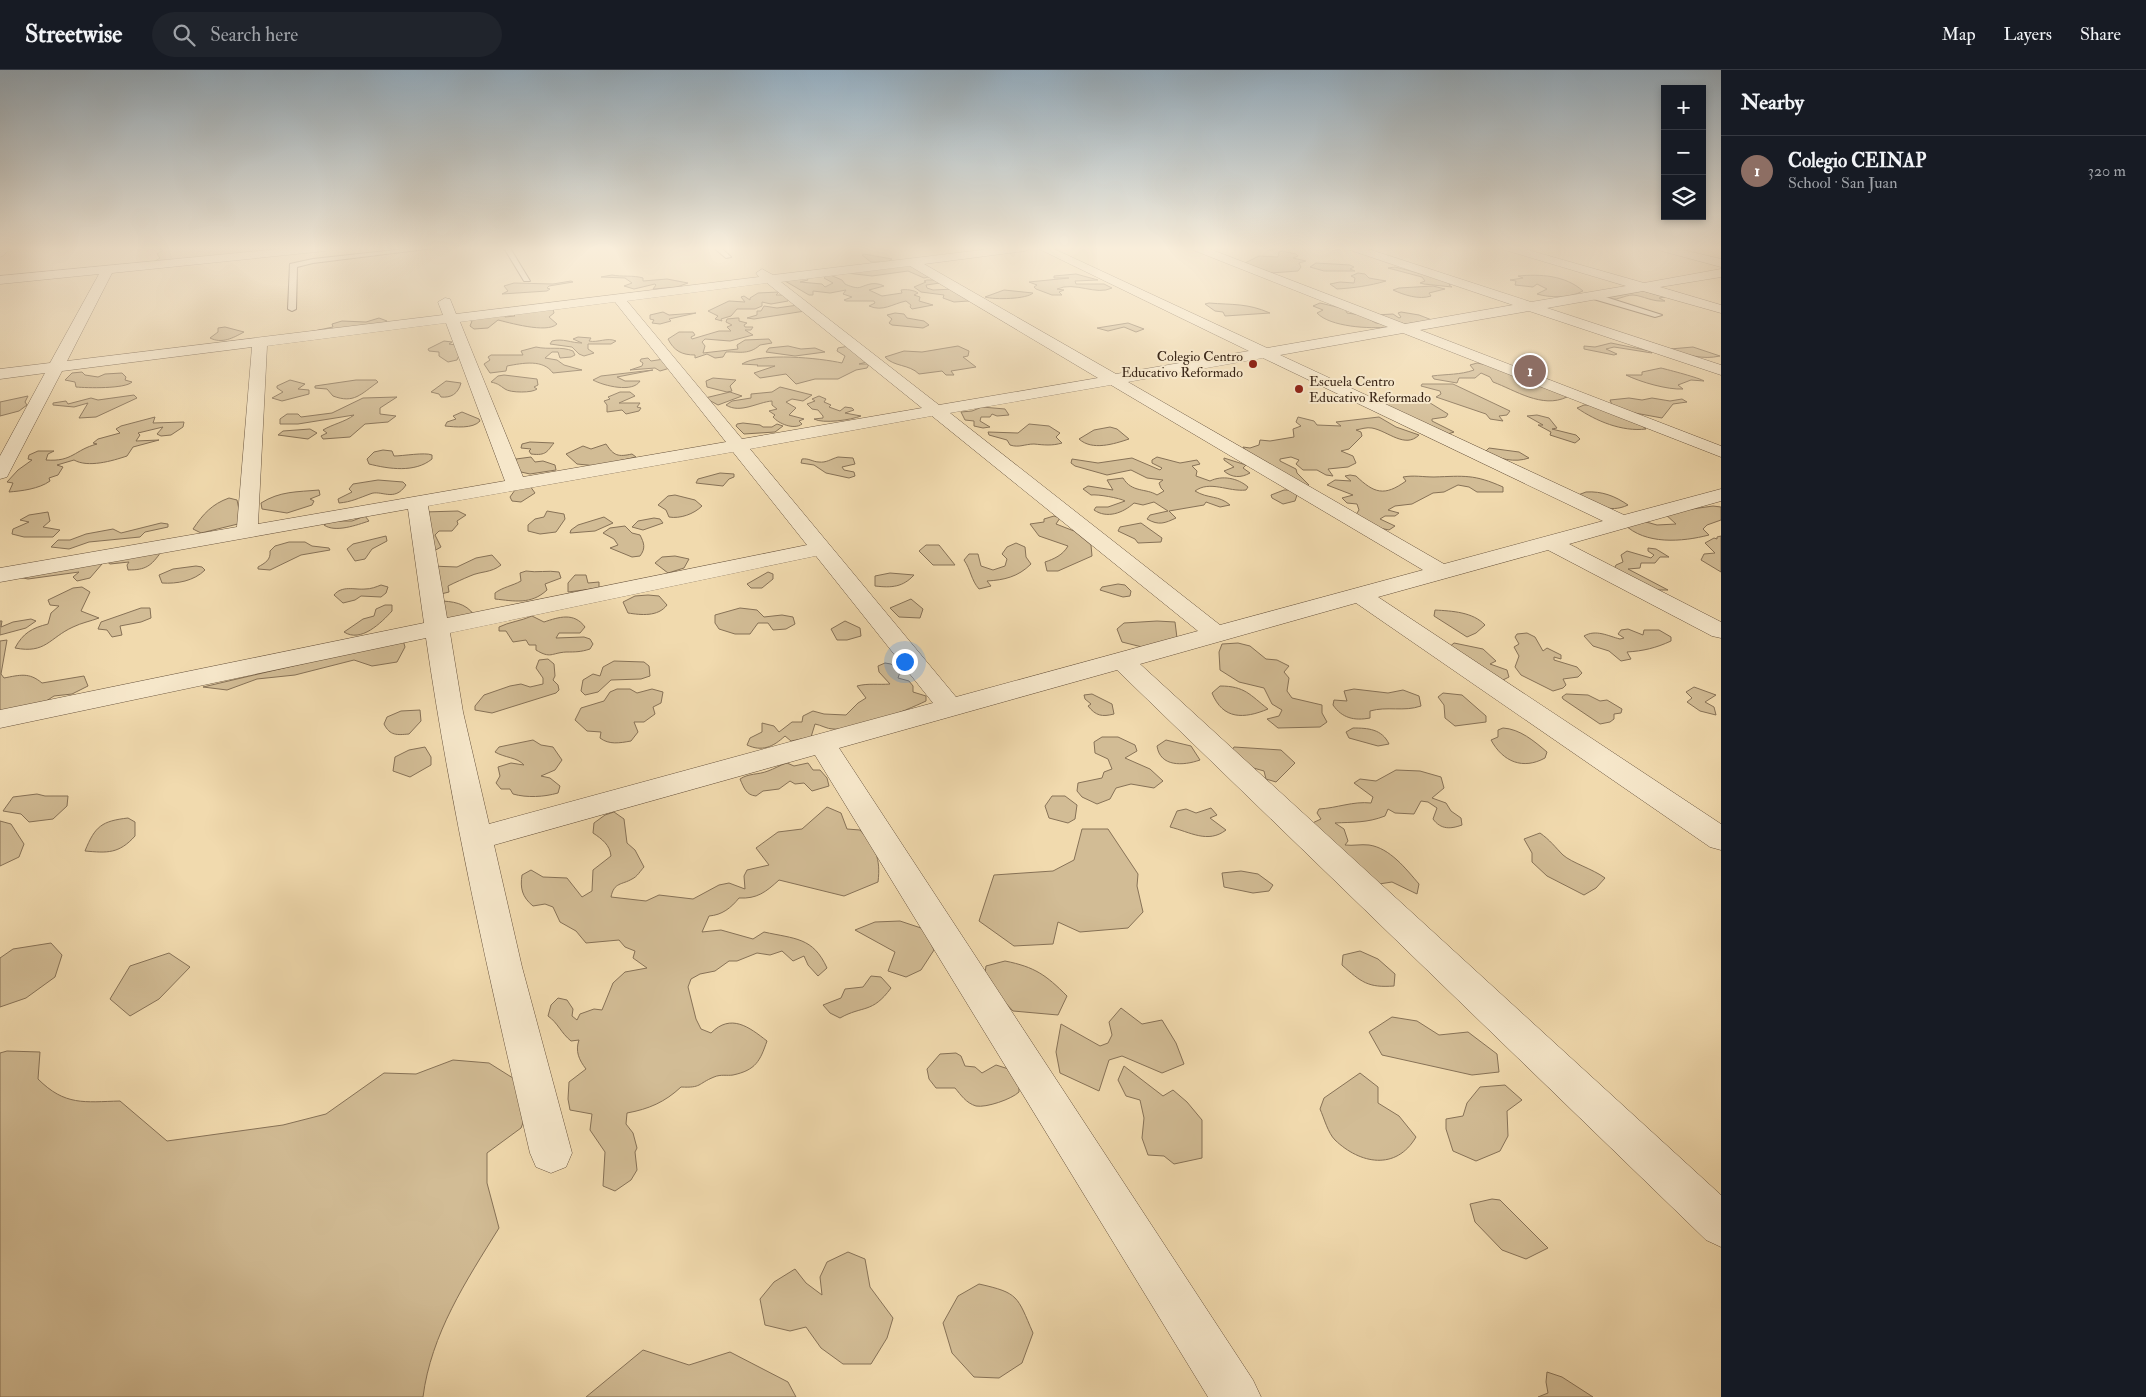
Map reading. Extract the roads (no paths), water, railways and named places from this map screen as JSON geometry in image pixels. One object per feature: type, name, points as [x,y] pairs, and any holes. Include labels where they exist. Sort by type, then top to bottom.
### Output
[{"type":"street","points":[[0,473],[86,310]]},
{"type":"street","points":[[448,310],[516,484]]},
{"type":"street","points":[[0,374],[519,310]]},
{"type":"street","points":[[628,310],[949,706]]},
{"type":"street","points":[[809,310],[1217,634]]},
{"type":"street","points":[[994,310],[1440,571]]},
{"type":"street","points":[[1174,310],[1619,521]]},
{"type":"street","points":[[1357,310],[1721,452]]},
{"type":"street","points":[[0,574],[1515,310]]},
{"type":"street","points":[[1541,310],[1721,370]]},
{"type":"street","points":[[247,531],[260,342]]},
{"type":"street","points":[[478,838],[1619,521],[1721,495]]},
{"type":"street","points":[[417,502],[450,712],[504,967],[551,1153]]},
{"type":"street","points":[[1549,542],[1721,631]]},
{"type":"street","points":[[0,719],[821,548]]},
{"type":"street","points":[[1358,594],[1721,839]]},
{"type":"street","points":[[1121,660],[1721,1225]]},
{"type":"street","points":[[822,743],[1236,1397]]},
{"type":"lane","points":[[1641,310],[1658,315]]},
{"type":"place","name":"Colegio Centro Educativo Reformado","points":[[1253,364]]},
{"type":"place","name":"Colegio CEINAP","points":[[1530,371]]},
{"type":"place","name":"Escuela Centro Educativo Reformado","points":[[1299,389]]}]
